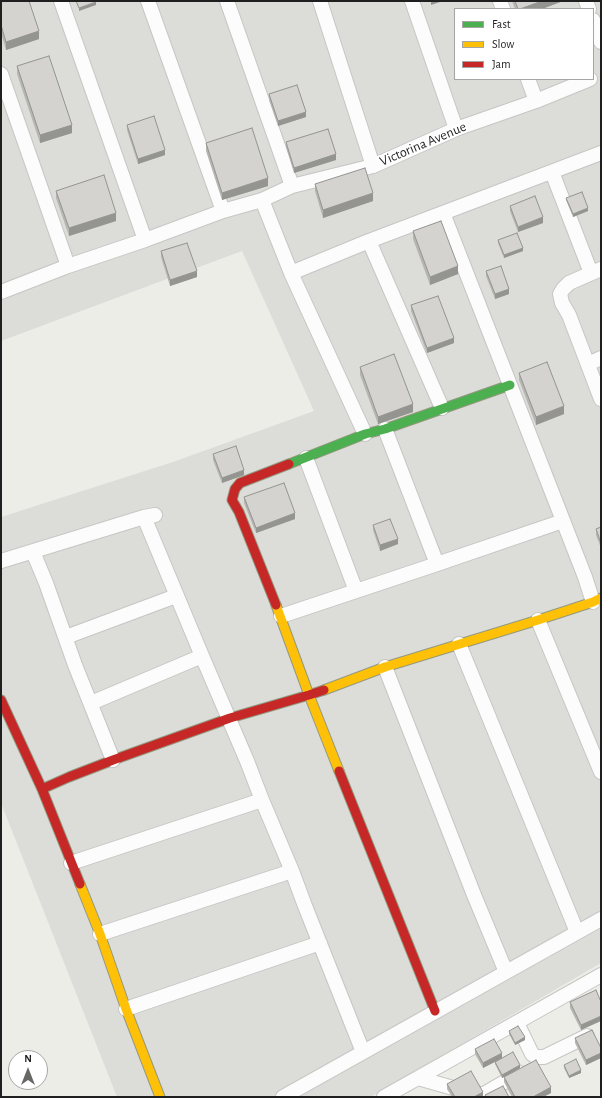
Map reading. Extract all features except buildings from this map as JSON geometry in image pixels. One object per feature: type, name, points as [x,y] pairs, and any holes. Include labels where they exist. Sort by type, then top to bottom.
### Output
[{"type":"street","points":[[61,1],[145,240]]},
{"type":"street","points":[[148,1],[223,211]]},
{"type":"street","points":[[227,1],[292,186]]},
{"type":"street","points":[[412,1],[456,129]]},
{"type":"street","name":"Victorina Avenue","points":[[325,3],[372,166],[456,129],[587,80]]},
{"type":"street","points":[[594,23],[601,42]]},
{"type":"street","points":[[1,74],[68,266]]},
{"type":"street","points":[[528,80],[536,100]]},
{"type":"street","points":[[291,273],[369,241],[601,153]]},
{"type":"street","points":[[1,292],[68,266],[145,240],[223,211],[262,200],[292,186],[372,166]]},
{"type":"street","points":[[552,172],[596,271],[569,284],[560,294],[562,303],[569,315],[601,399]]},
{"type":"street","points":[[262,200],[291,273],[365,434]]},
{"type":"street","points":[[42,789],[113,760],[230,718],[309,695],[385,667],[538,620],[597,600],[585,577],[442,213]]},
{"type":"street","points":[[369,241],[442,408]]},
{"type":"street","points":[[588,364],[601,358]]},
{"type":"street","points":[[435,1011],[309,695],[281,616],[239,512],[232,500],[235,489],[240,483],[365,434],[385,429],[510,385]]},
{"type":"street","points":[[385,429],[437,564]]},
{"type":"street","points":[[306,458],[356,591]]},
{"type":"street","points":[[1,561],[149,516],[176,596],[230,718],[363,1052]]},
{"type":"street","points":[[281,616],[563,521]]},
{"type":"street","points":[[33,552],[113,760]]},
{"type":"street","points":[[66,637],[176,596]]},
{"type":"street","points":[[538,620],[601,772]]},
{"type":"street","points":[[459,644],[577,932]]},
{"type":"street","points":[[91,703],[202,656]]},
{"type":"street","points":[[385,667],[474,895],[506,972]]},
{"type":"street","points":[[1,700],[42,789],[100,934],[126,1009],[160,1097]]},
{"type":"street","points":[[71,862],[262,800]]},
{"type":"street","points":[[100,934],[292,871]]},
{"type":"street","points":[[283,1097],[601,919]]},
{"type":"street","points":[[126,1009],[320,943]]},
{"type":"street","points":[[384,1097],[601,976]]},
{"type":"street","points":[[516,1023],[532,1054],[536,1057],[544,1057],[587,1036]]},
{"type":"street","points":[[418,1078],[474,1094],[484,1094],[530,1067]]},
{"type":"shaded area","points":[[1,1],[601,1],[601,963],[371,1097],[117,1097],[1,803],[1,517],[173,462],[314,411],[242,251],[1,341]]},
{"type":"traffic: fast","points":[[289,464],[365,434],[385,429],[510,385]]},
{"type":"traffic: slow","points":[[324,690],[385,667],[538,620],[601,598]]},
{"type":"traffic: slow","points":[[276,605],[339,771]]},
{"type":"traffic: slow","points":[[80,884],[160,1097]]},
{"type":"traffic: jam","points":[[276,605],[239,512],[232,500],[235,489],[240,483],[289,464]]},
{"type":"traffic: jam","points":[[42,789],[113,760],[230,718],[324,690]]},
{"type":"traffic: jam","points":[[1,700],[42,789],[80,884]]},
{"type":"traffic: jam","points":[[339,771],[435,1011]]}]
